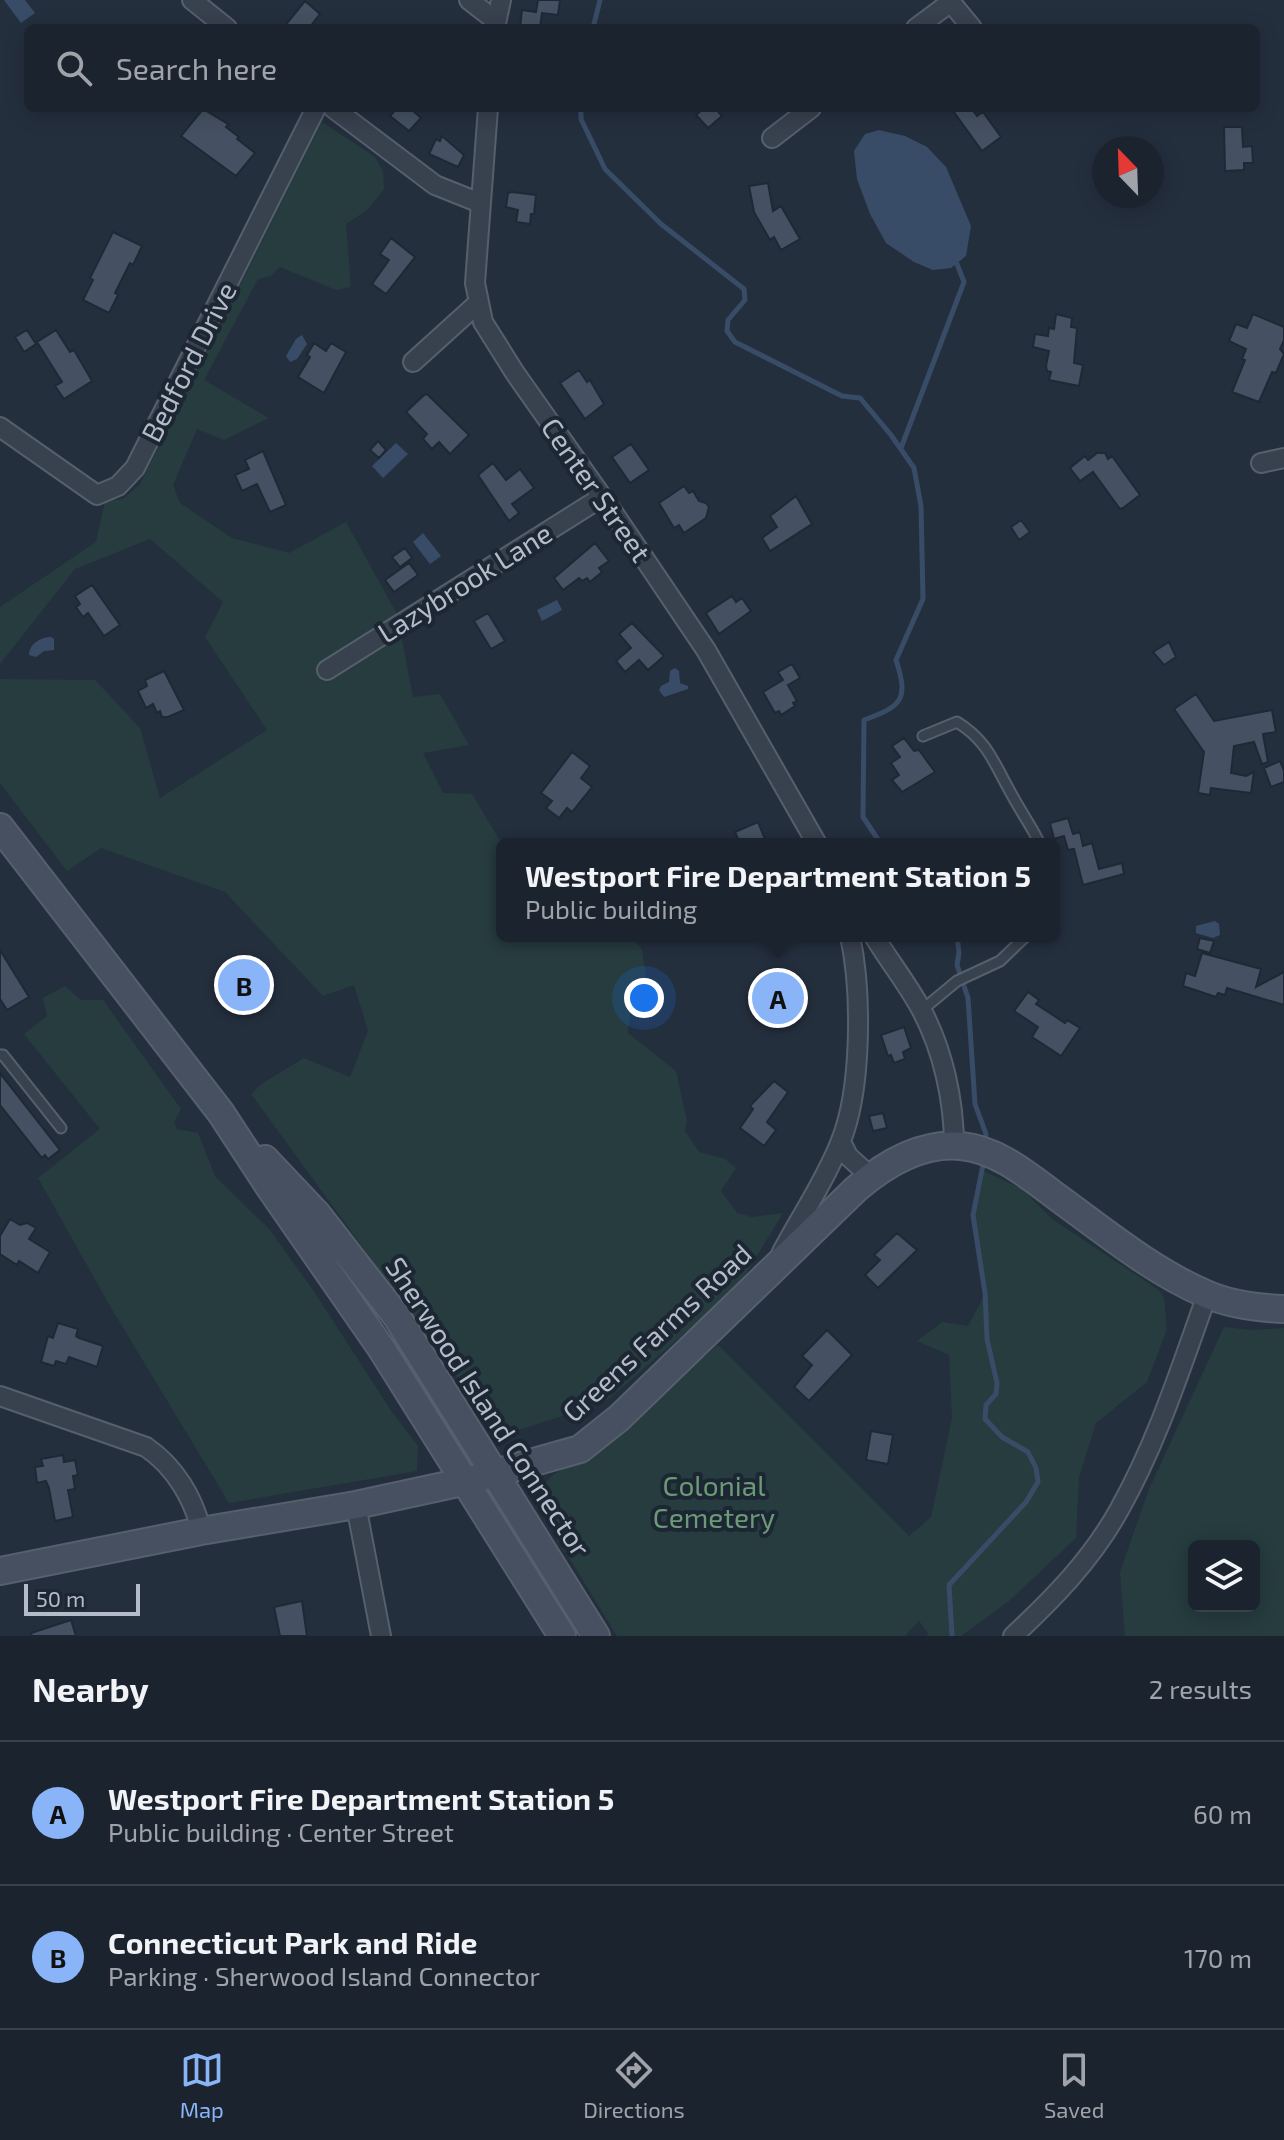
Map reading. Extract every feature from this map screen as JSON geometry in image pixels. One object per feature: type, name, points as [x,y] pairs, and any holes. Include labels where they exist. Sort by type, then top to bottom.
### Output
[{"type":"main road","name":"Sherwood Island Connector","points":[[1,832],[221,1113],[381,1348],[562,1636]]},
{"type":"main road","name":"Sherwood Island Connector","points":[[221,1113],[317,1214],[360,1267],[413,1341],[596,1636]]},
{"type":"main road","points":[[963,1147],[1005,1162],[1167,1274],[1207,1295],[1253,1308],[1284,1309]]},
{"type":"main road","name":"Greens Farms Road","points":[[0,1571],[201,1531],[356,1505],[467,1481],[580,1449],[619,1418],[871,1177],[928,1148],[963,1147]]},
{"type":"street","points":[[192,0],[222,24]]},
{"type":"street","points":[[469,0],[495,24]]},
{"type":"street","points":[[496,24],[501,0]]},
{"type":"street","points":[[921,24],[950,1],[969,24]]},
{"type":"street","name":"Bedford Drive","points":[[0,427],[97,495],[118,486],[135,468],[314,112]]},
{"type":"street","points":[[338,112],[435,185],[480,203]]},
{"type":"street","name":"Center Street","points":[[488,112],[475,283],[477,304],[492,339],[706,650],[814,838]]},
{"type":"street","points":[[772,138],[806,112]]},
{"type":"street","points":[[413,362],[477,304]]},
{"type":"street","points":[[1261,463],[1284,458]]},
{"type":"street","name":"Lazybrook Lane","points":[[327,670],[602,497]]},
{"type":"street","points":[[771,1271],[841,1142],[854,1087],[856,1050],[856,977],[851,942]]},
{"type":"street","points":[[878,942],[922,1010],[934,1035],[963,1147]]},
{"type":"street","points":[[841,1142],[848,1156],[871,1177]]},
{"type":"street","points":[[1013,1636],[1052,1600],[1085,1560],[1119,1510],[1162,1418],[1207,1295]]},
{"type":"street","points":[[0,1396],[146,1447],[157,1454],[175,1474],[194,1509],[201,1531]]},
{"type":"street","points":[[356,1505],[381,1636]]},
{"type":"lane","points":[[923,736],[957,722],[974,732],[994,757],[1037,838]]},
{"type":"lane","points":[[922,1010],[957,981],[1000,961],[1020,942]]},
{"type":"lane","points":[[0,1055],[61,1128]]},
{"type":"green space","points":[[322,122],[375,157],[383,171],[384,189],[367,210],[346,224],[351,287],[336,290],[280,267],[270,276],[258,279],[204,380],[269,418],[224,440],[197,429],[173,485],[180,503],[232,538],[289,553],[346,522],[397,614],[413,697],[440,694],[469,745],[423,753],[443,793],[472,794],[498,838],[496,942],[636,942],[642,950],[647,982],[632,998],[628,1033],[676,1071],[687,1121],[685,1131],[699,1152],[725,1159],[736,1168],[721,1191],[737,1213],[752,1217],[783,1213],[738,1287],[605,1402],[500,1436],[251,1094],[304,1058],[350,1077],[368,1031],[354,985],[323,996],[225,892],[101,848],[67,871],[0,783],[0,679],[95,680],[140,728],[160,798],[267,730],[205,637],[223,602],[150,539],[75,569],[0,664],[0,607],[96,542],[105,501],[123,499],[140,484]]},
{"type":"green space","points":[[65,986],[81,1000],[103,1000],[181,1109],[174,1122],[177,1129],[198,1133],[215,1176],[270,1230],[418,1446],[417,1471],[229,1503],[110,1306],[38,1178],[100,1129],[24,1034],[47,1016],[43,998]]},
{"type":"green space","name":"Colonial Cemetery","points":[[984,1171],[1022,1189],[1052,1219],[1159,1290],[1164,1298],[1167,1329],[1147,1382],[1096,1423],[1079,1477],[1076,1538],[1009,1601],[961,1636],[927,1636],[919,1621],[905,1636],[617,1636],[550,1527],[538,1490],[554,1474],[595,1451],[718,1345],[909,1536],[931,1517],[952,1418],[949,1355],[917,1341],[942,1322],[968,1326],[985,1294],[973,1215]]},
{"type":"green space","points":[[1224,1327],[1252,1330],[1284,1328],[1284,1636],[1125,1636],[1120,1572],[1149,1489]]},
{"type":"water","points":[[4,0],[25,0],[35,13],[21,23]]},
{"type":"water","points":[[879,130],[905,136],[927,147],[946,167],[971,226],[966,256],[951,268],[933,270],[914,262],[886,243],[870,214],[857,179],[854,151],[865,134]]},
{"type":"water","points":[[302,335],[307,344],[297,359],[290,362],[286,356]]},
{"type":"water","points":[[396,443],[408,454],[383,478],[372,466]]},
{"type":"water","points":[[423,533],[441,556],[430,564],[413,542]]},
{"type":"water","points":[[557,600],[562,610],[542,621],[537,610]]},
{"type":"water","points":[[51,637],[54,639],[54,650],[44,651],[36,657],[29,655],[36,642]]},
{"type":"water","points":[[675,668],[679,671],[680,683],[688,689],[664,697],[659,690],[669,682],[670,671]]},
{"type":"water","points":[[1215,921],[1219,924],[1220,935],[1213,938],[1196,933],[1196,926]]},
{"type":"building","points":[[538,0],[560,0],[558,15],[542,13],[541,24],[520,24],[522,10],[536,12]]},
{"type":"building","points":[[305,1],[320,14],[312,24],[286,24]]},
{"type":"building","points":[[201,112],[208,112],[228,124],[226,127],[239,137],[237,139],[255,153],[236,176],[181,136]]},
{"type":"building","points":[[394,112],[414,112],[421,118],[409,131],[390,116]]},
{"type":"building","points":[[699,112],[718,112],[722,116],[708,128],[696,115]]},
{"type":"building","points":[[954,112],[974,112],[977,116],[983,112],[1001,137],[982,151]]},
{"type":"building","points":[[1224,127],[1242,127],[1243,147],[1252,146],[1253,163],[1244,163],[1244,170],[1225,171]]},
{"type":"building","points":[[442,136],[464,155],[458,167],[429,154],[436,139],[440,141]]},
{"type":"building","points":[[768,183],[773,211],[781,206],[800,239],[781,250],[774,237],[770,240],[754,212],[749,186]]},
{"type":"building","points":[[508,193],[536,195],[530,224],[516,222],[518,210],[506,207]]},
{"type":"building","points":[[113,232],[142,246],[115,293],[118,295],[109,313],[83,300],[93,280],[90,278]]},
{"type":"building","points":[[391,238],[415,257],[386,294],[372,284],[389,260],[380,254]]},
{"type":"building","points":[[1056,314],[1072,318],[1071,327],[1077,328],[1074,363],[1083,365],[1079,386],[1049,380],[1051,372],[1047,371],[1046,366],[1049,351],[1033,347],[1035,334],[1048,336],[1049,328],[1054,329]]},
{"type":"building","points":[[1253,314],[1284,327],[1280,349],[1284,354],[1259,402],[1232,392],[1245,360],[1242,359],[1246,349],[1229,341],[1236,324],[1247,328]]},
{"type":"building","points":[[27,330],[36,344],[24,352],[15,337]]},
{"type":"building","points":[[56,330],[70,352],[74,350],[92,381],[64,399],[55,386],[62,382],[37,342]]},
{"type":"building","points":[[314,343],[326,351],[331,343],[346,352],[324,393],[298,377]]},
{"type":"building","points":[[579,370],[587,382],[590,380],[604,404],[585,419],[560,383]]},
{"type":"building","points":[[427,394],[469,435],[450,454],[439,442],[432,449],[423,439],[427,434],[406,412]]},
{"type":"building","points":[[378,441],[386,450],[379,458],[370,450]]},
{"type":"building","points":[[631,444],[649,470],[630,483],[612,457]]},
{"type":"building","points":[[263,451],[286,505],[270,512],[257,484],[242,491],[235,475],[249,469],[245,460]]},
{"type":"building","points":[[1097,453],[1105,453],[1108,459],[1112,456],[1140,495],[1123,508],[1120,509],[1093,472],[1080,481],[1070,468],[1085,456],[1088,460]]},
{"type":"building","points":[[493,463],[506,480],[520,469],[534,488],[512,504],[519,513],[509,521],[478,475]]},
{"type":"building","points":[[684,486],[709,507],[706,518],[684,533],[679,525],[674,528],[659,503]]},
{"type":"building","points":[[796,496],[812,524],[770,551],[762,538],[777,527],[770,516]]},
{"type":"building","points":[[1021,520],[1030,532],[1019,540],[1011,527]]},
{"type":"building","points":[[595,543],[609,561],[599,568],[602,572],[590,582],[587,578],[582,581],[579,578],[563,590],[554,578]]},
{"type":"building","points":[[405,548],[412,558],[400,567],[392,557]]},
{"type":"building","points":[[409,563],[418,575],[394,592],[385,580]]},
{"type":"building","points":[[92,585],[120,625],[104,636],[88,613],[83,617],[76,607],[80,604],[75,596]]},
{"type":"building","points":[[732,596],[736,602],[742,598],[751,611],[719,634],[706,613]]},
{"type":"building","points":[[488,613],[505,641],[491,649],[474,621]]},
{"type":"building","points":[[632,623],[664,656],[648,670],[639,660],[625,672],[616,661],[631,648],[619,634]]},
{"type":"building","points":[[1169,642],[1176,657],[1164,665],[1153,652]]},
{"type":"building","points":[[792,664],[800,678],[788,685],[797,701],[793,703],[795,706],[781,715],[779,711],[775,713],[763,692],[783,680],[778,672]]},
{"type":"building","points":[[164,671],[184,710],[168,717],[162,717],[160,711],[157,713],[153,704],[146,708],[138,691],[147,686],[145,680]]},
{"type":"building","points":[[1196,694],[1214,721],[1272,710],[1276,732],[1263,734],[1268,762],[1262,764],[1254,742],[1234,746],[1231,773],[1246,776],[1254,772],[1251,793],[1211,788],[1210,795],[1198,793],[1204,752],[1174,709]]},
{"type":"building","points":[[904,738],[914,751],[919,750],[935,772],[902,792],[892,780],[899,775],[891,763],[900,757],[892,746]]},
{"type":"building","points":[[572,752],[590,766],[581,778],[592,787],[572,812],[567,808],[559,818],[546,808],[552,801],[541,793]]},
{"type":"building","points":[[1280,761],[1284,782],[1271,787],[1264,768]]},
{"type":"building","points":[[1068,818],[1073,834],[1080,832],[1083,846],[1092,843],[1099,869],[1122,863],[1124,874],[1083,885],[1074,849],[1068,850],[1064,836],[1054,838],[1050,823]]},
{"type":"building","points":[[758,822],[765,838],[738,838],[735,832]]},
{"type":"building","points":[[1200,938],[1214,941],[1210,953],[1197,949]]},
{"type":"building","points":[[0,950],[29,997],[7,1010],[0,999]]},
{"type":"building","points":[[1202,953],[1261,969],[1256,987],[1284,972],[1284,1005],[1227,988],[1225,995],[1218,993],[1216,997],[1183,986],[1186,973],[1195,976]]},
{"type":"building","points":[[777,977],[781,987],[786,985],[793,1002],[787,1004],[792,1016],[774,1022],[760,983]]},
{"type":"building","points":[[1028,992],[1039,1000],[1036,1004],[1065,1023],[1067,1020],[1080,1028],[1061,1056],[1032,1037],[1038,1027],[1014,1011]]},
{"type":"building","points":[[904,1027],[911,1048],[903,1052],[905,1059],[894,1063],[891,1055],[888,1056],[881,1035]]},
{"type":"building","points":[[0,1073],[60,1150],[48,1159],[45,1155],[42,1158],[0,1105]]},
{"type":"building","points":[[774,1081],[788,1092],[767,1122],[776,1130],[764,1146],[740,1128],[753,1109],[750,1106]]},
{"type":"building","points":[[883,1113],[887,1128],[873,1131],[869,1116]]},
{"type":"building","points":[[10,1219],[36,1228],[29,1239],[50,1252],[38,1273],[0,1254],[0,1236]]},
{"type":"building","points":[[897,1233],[917,1250],[878,1288],[865,1275],[880,1260],[874,1255]]},
{"type":"building","points":[[58,1323],[78,1329],[76,1336],[79,1338],[103,1346],[97,1367],[69,1357],[66,1364],[56,1361],[54,1366],[41,1362],[48,1336],[53,1338]]},
{"type":"building","points":[[827,1330],[852,1355],[809,1401],[794,1387],[812,1365],[802,1356]]},
{"type":"building","points":[[871,1431],[893,1435],[888,1464],[866,1460]]},
{"type":"building","points":[[63,1455],[64,1462],[75,1460],[78,1475],[73,1476],[75,1489],[68,1490],[73,1517],[55,1521],[49,1488],[46,1481],[37,1483],[35,1467],[43,1466],[41,1459]]},
{"type":"building","points":[[302,1601],[307,1636],[280,1636],[274,1607]]},
{"type":"building","points":[[71,1620],[76,1636],[32,1636],[31,1633]]},
{"type":"waterway","points":[[594,24],[600,0]]},
{"type":"waterway","points":[[581,112],[581,119],[605,169],[661,224],[744,289],[745,300],[728,320],[727,331],[735,342],[842,396],[860,398],[914,468],[921,506],[923,599],[896,660],[902,684],[899,700],[887,710],[864,720],[863,817],[877,838]]},
{"type":"waterway","points":[[901,448],[964,282],[957,264]]},
{"type":"waterway","points":[[958,942],[957,965],[968,998],[975,1104],[986,1134],[985,1142]]},
{"type":"waterway","points":[[952,1635],[949,1585],[1026,1502],[1038,1482],[1036,1468],[1028,1452],[1002,1437],[985,1419],[986,1405],[996,1394],[997,1383],[987,1339],[985,1293],[973,1215],[984,1160]]},
{"type":"place","name":"Connecticut Park and Ride","points":[[244,985]]},
{"type":"place","name":"Westport Fire Department Station 5","points":[[778,998]]}]
